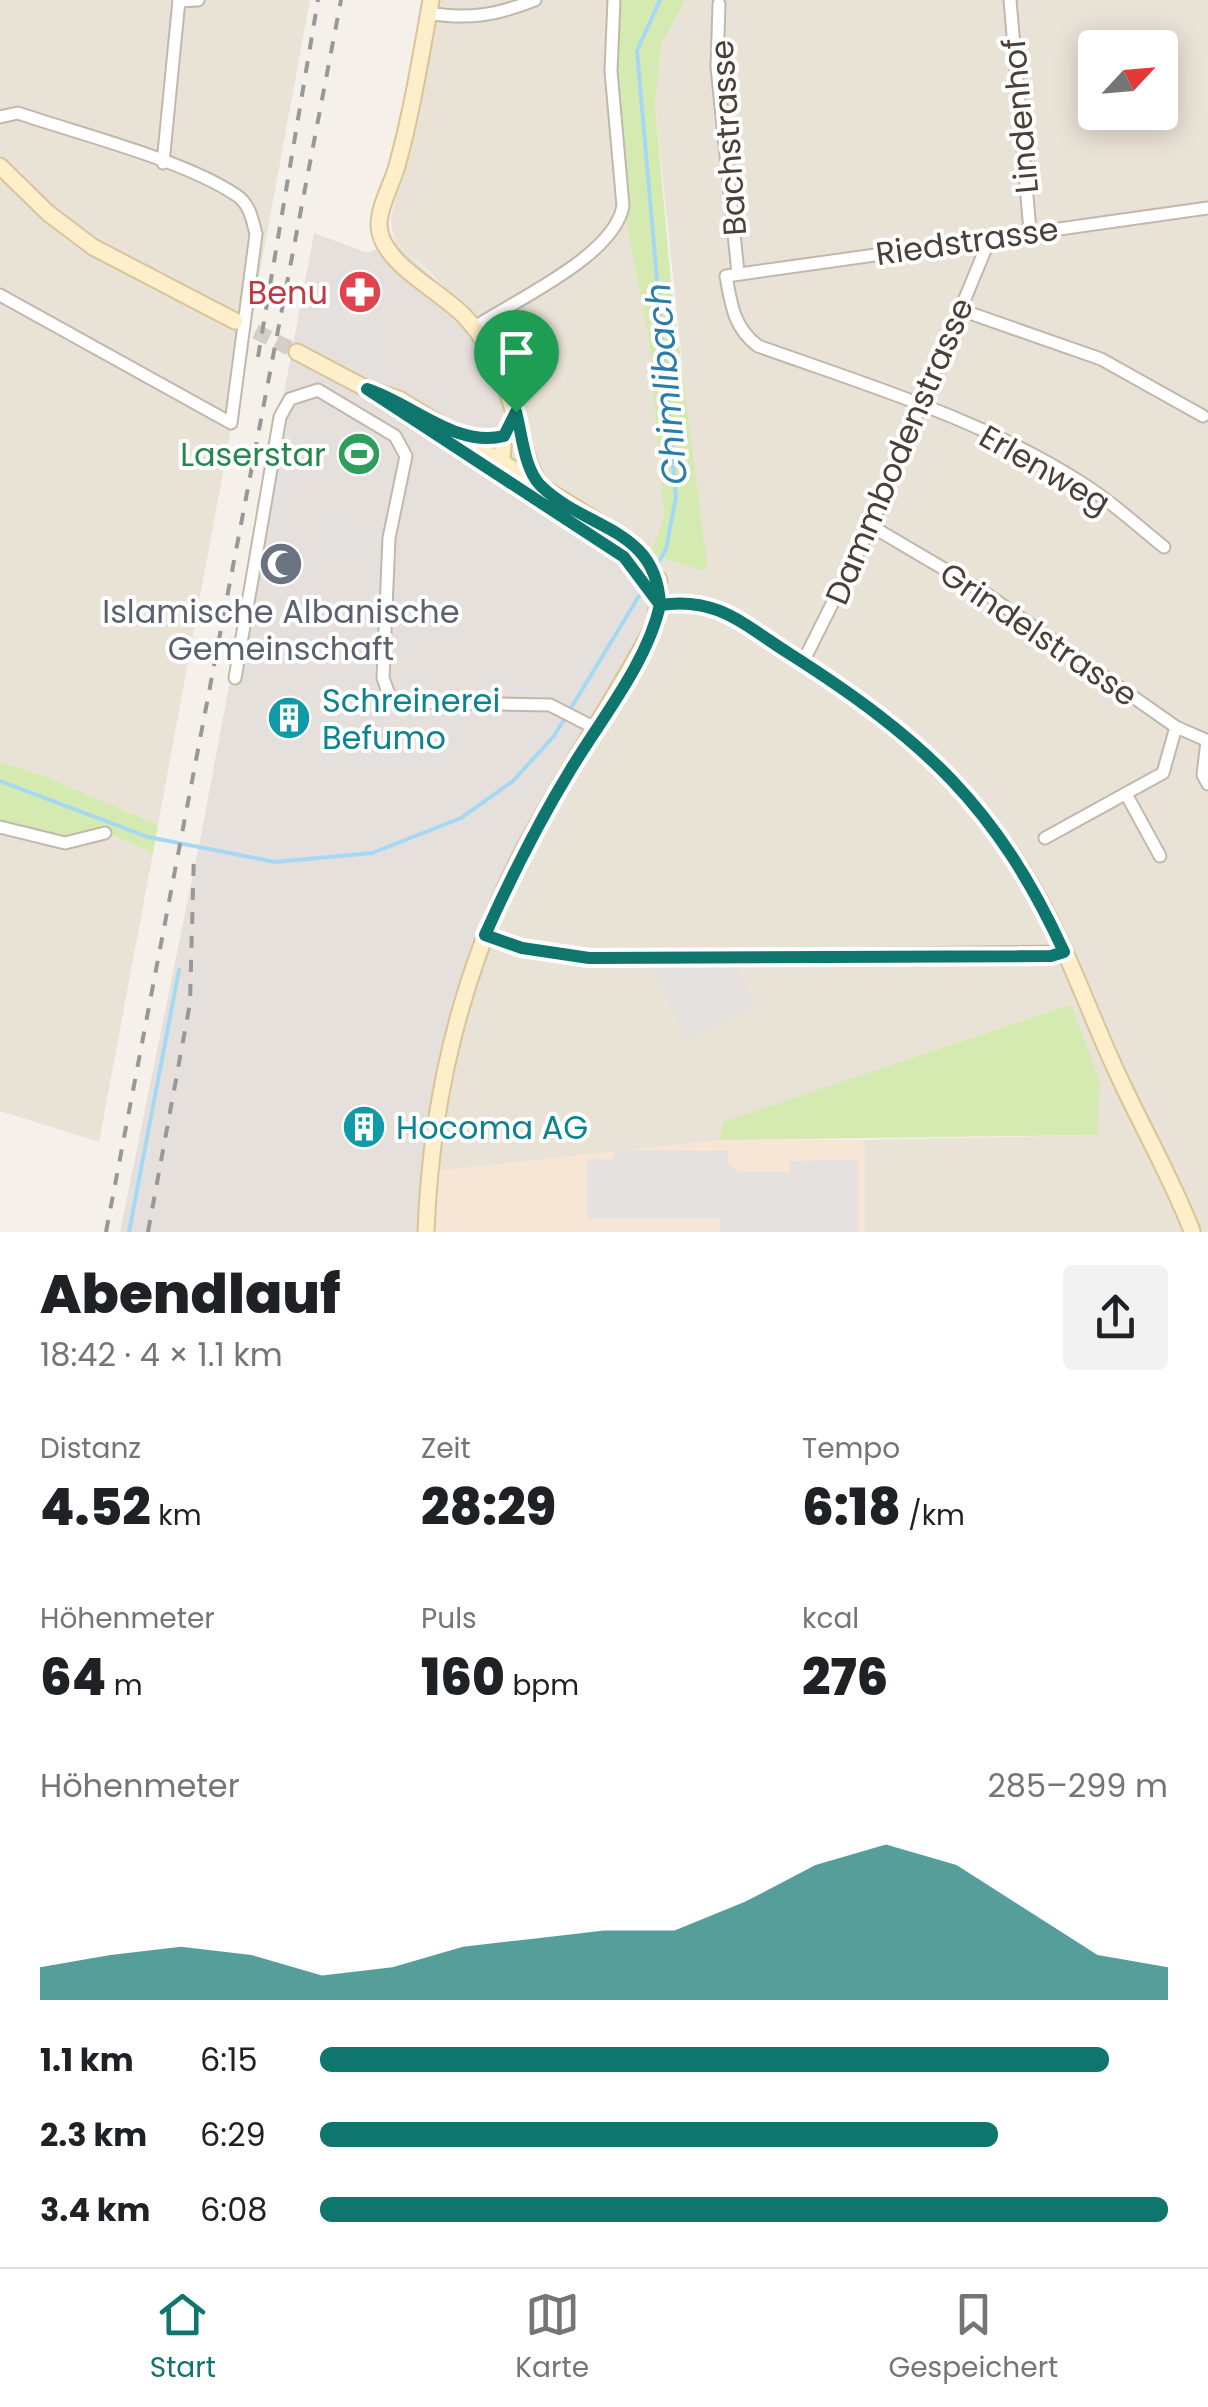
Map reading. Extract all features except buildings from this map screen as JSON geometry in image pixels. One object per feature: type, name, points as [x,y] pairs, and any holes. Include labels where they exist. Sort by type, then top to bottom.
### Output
[{"type":"main road","points":[[429,6],[398,164],[379,226],[388,250],[475,327],[498,362],[540,484]]},
{"type":"main road","points":[[0,166],[48,214],[93,248],[235,322]]},
{"type":"main road","points":[[297,352],[367,389],[483,467],[540,484],[629,541],[643,566],[654,600]]},
{"type":"main road","points":[[367,389],[399,399],[465,438],[502,471],[659,580],[652,629],[523,851],[459,1005],[439,1087],[428,1172],[426,1232]]},
{"type":"main road","points":[[502,471],[504,436],[516,412]]},
{"type":"main road","points":[[465,438],[504,436]]},
{"type":"main road","points":[[502,471],[523,438]]},
{"type":"main road","points":[[654,600],[704,603],[884,716],[946,772],[1014,858],[1064,952],[1190,1231],[1206,1232]]},
{"type":"street","points":[[163,163],[179,1],[198,0]]},
{"type":"street","points":[[429,6],[463,19],[491,16],[535,0]]},
{"type":"street","points":[[475,327],[604,245],[620,224],[623,206],[611,71],[614,0]]},
{"type":"street","name":"Lindenhof","points":[[1010,0],[1030,232]]},
{"type":"street","name":"Bachstrasse","points":[[720,4],[717,67],[732,314],[744,336],[758,346],[920,402]]},
{"type":"street","points":[[0,117],[18,112],[163,163],[236,195],[250,209],[256,234],[231,423],[0,295]]},
{"type":"street","name":"Riedstrasse","points":[[732,274],[1208,208]]},
{"type":"street","name":"Dammbodenstrasse","points":[[803,662],[871,526],[990,238]]},
{"type":"street","points":[[961,310],[1101,359],[1203,416]]},
{"type":"street","points":[[235,678],[280,417],[290,399],[318,390],[395,436],[406,456],[389,538],[383,678],[390,697],[405,702],[559,707],[595,728]]},
{"type":"street","name":"Erlenweg","points":[[920,402],[999,437],[1087,486],[1164,546]]},
{"type":"street","name":"Grindelstrasse","points":[[871,526],[986,593],[1176,728],[1208,741]]},
{"type":"street","points":[[1045,838],[1168,766],[1176,728]]},
{"type":"street","points":[[1208,741],[1203,775],[1208,784]]},
{"type":"street","points":[[1126,794],[1160,856]]},
{"type":"street","points":[[0,828],[64,844],[106,833]]},
{"type":"street","points":[[485,935],[522,948],[589,958],[1051,956],[1064,952]]},
{"type":"shaded area","points":[[0,0],[310,0],[158,825],[42,775],[0,762]]},
{"type":"shaded area","points":[[439,0],[614,0],[623,206],[649,341],[664,519],[650,554],[636,540],[542,477],[533,460],[522,399],[492,339],[430,272],[394,242],[391,218]]},
{"type":"shaded area","points":[[685,0],[1208,0],[1208,1232],[865,1232],[865,1140],[1097,1135],[1070,1004],[724,1122],[720,1140],[428,1172],[485,935],[656,582],[650,554],[704,571],[655,105],[661,45]]},
{"type":"shaded area","points":[[314,233],[368,253],[394,242],[465,306],[510,369],[522,399],[533,460],[542,477],[650,554],[660,605],[523,851],[459,1005],[426,1232],[120,1232],[201,835]]},
{"type":"shaded area","points":[[325,299],[376,323],[388,359],[381,368],[310,334]]},
{"type":"shaded area","points":[[286,428],[296,430],[277,539],[267,537]]},
{"type":"shaded area","points":[[321,513],[342,517],[341,527],[383,531],[378,560],[315,549]]},
{"type":"shaded area","points":[[0,827],[105,833],[153,853],[99,1142],[0,1111]]},
{"type":"shaded area","points":[[735,963],[753,1006],[686,1039],[654,967]]},
{"type":"shaded area","points":[[720,1140],[865,1140],[865,1232],[426,1232],[428,1172]]},
{"type":"shaded area","points":[[615,1150],[729,1151],[728,1162],[738,1172],[790,1172],[790,1161],[858,1160],[858,1232],[720,1232],[720,1219],[587,1219],[587,1160],[613,1159]]},
{"type":"green space","points":[[614,0],[685,0],[661,45],[655,105],[671,282],[707,565],[704,571],[650,554],[664,518],[649,341],[623,206],[611,71]]},
{"type":"green space","points":[[0,762],[42,775],[158,825],[153,853],[106,833],[65,843],[0,827]]},
{"type":"green space","points":[[1071,1004],[1100,1082],[1097,1135],[720,1140],[723,1122]]},
{"type":"waterway","name":"Chimlibach","points":[[657,565],[666,549],[676,497],[637,51],[660,0]]},
{"type":"waterway","name":"Chimlibach","points":[[0,781],[148,837],[275,862],[372,853],[461,818],[513,781],[554,736],[642,591]]},
{"type":"waterway","points":[[129,1232],[179,970]]},
{"type":"tunnel","points":[[235,321],[297,352]]},
{"type":"railway","points":[[258,357],[318,0]]},
{"type":"railway","points":[[106,1232],[341,0]]},
{"type":"railway","points":[[148,1232],[190,1003],[194,852]]},
{"type":"place","name":"Benu","points":[[360,292]]},
{"type":"place","name":"Laserstar","points":[[359,454]]},
{"type":"place","name":"Islamische Albanische Gemeinschaft","points":[[281,564]]},
{"type":"place","name":"Schreinerei Befumo","points":[[289,718]]},
{"type":"place","name":"Hocoma AG","points":[[364,1127]]},
{"type":"route","points":[[516,412],[504,436],[465,438],[399,399],[367,389],[393,410],[624,557],[660,605],[656,622],[626,677],[523,851],[485,935],[522,948],[589,958],[1051,956],[1064,952],[1014,858],[934,759],[884,716],[722,610],[687,601],[660,605],[659,580],[647,559],[629,541],[540,484],[530,466],[516,412]]}]
